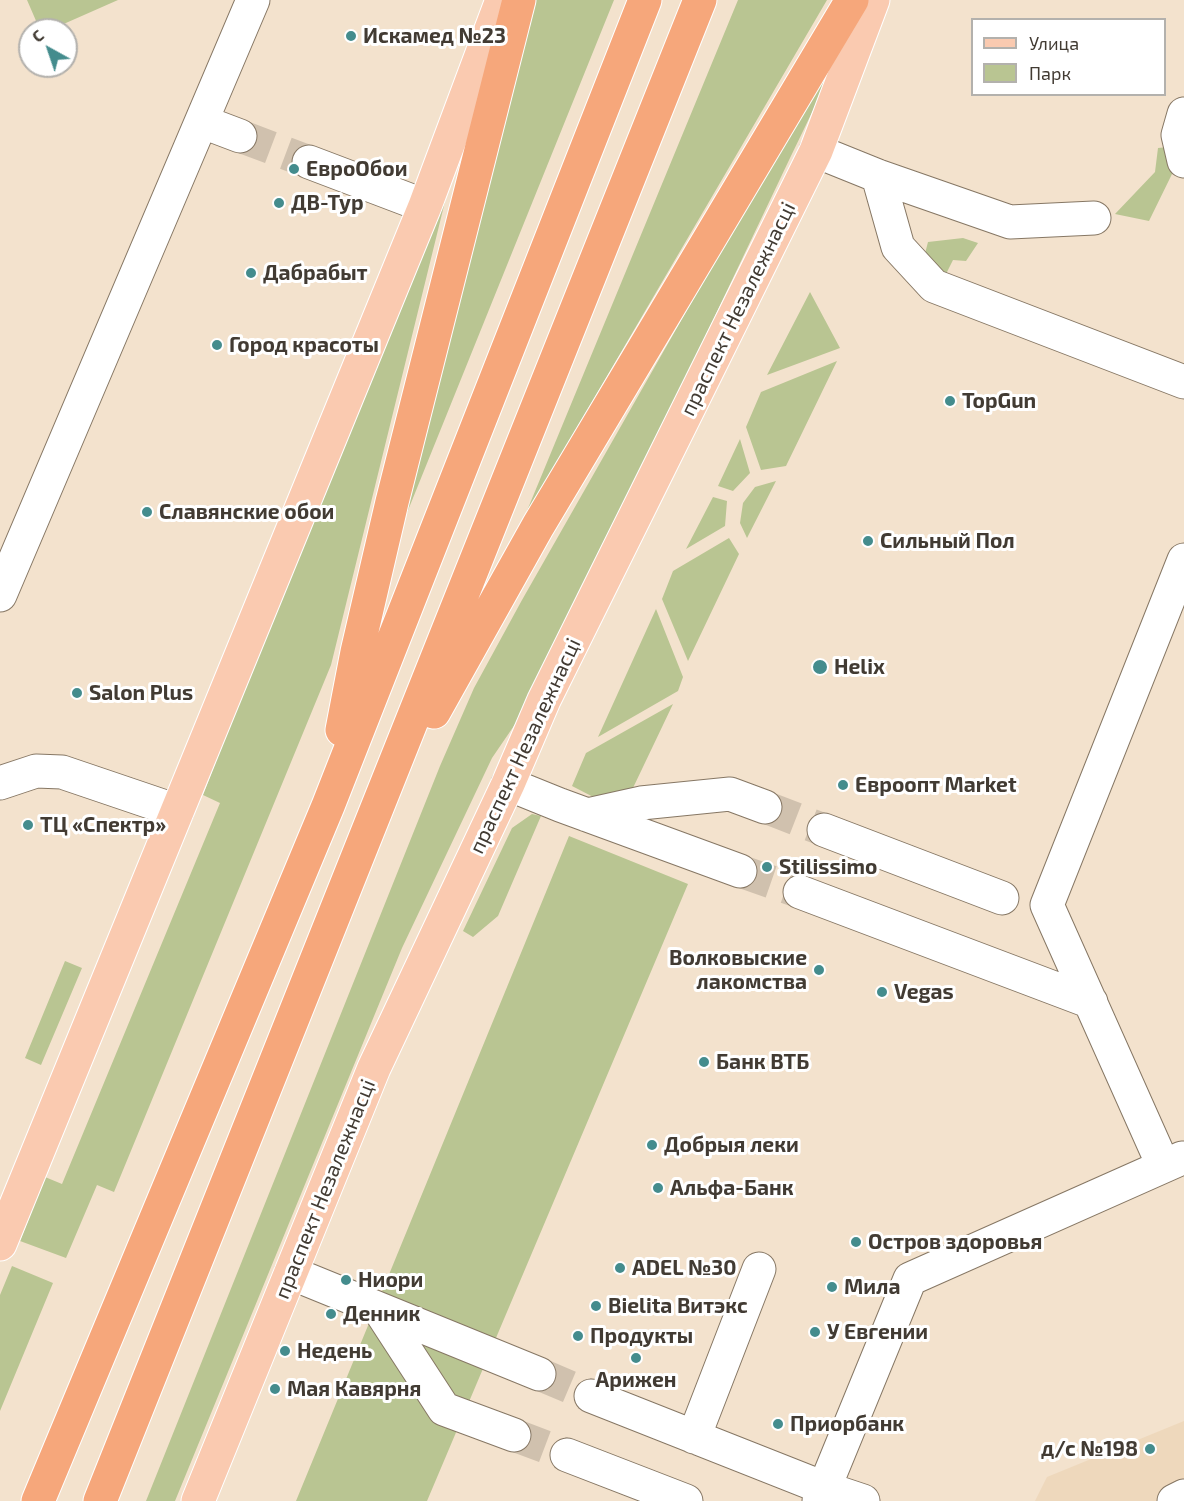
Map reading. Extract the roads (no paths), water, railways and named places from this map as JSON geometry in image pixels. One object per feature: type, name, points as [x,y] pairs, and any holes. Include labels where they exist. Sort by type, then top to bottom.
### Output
[{"type":"highway","points":[[328,806],[357,652],[469,192],[519,0]]},
{"type":"highway","points":[[38,1501],[328,806],[645,0]]},
{"type":"highway","points":[[100,1501],[700,0]]},
{"type":"highway","points":[[368,829],[538,526],[852,0]]},
{"type":"main road","points":[[0,1244],[425,206],[502,0]]},
{"type":"main road","name":"праспект Незалежнасці","points":[[198,1501],[374,1068],[508,784],[549,690],[816,151],[873,0]]},
{"type":"lane","points":[[0,595],[253,0]]},
{"type":"lane","points":[[1184,114],[1178,135],[1184,161]]},
{"type":"lane","points":[[203,122],[240,136]]},
{"type":"lane","points":[[816,151],[878,176],[1010,222],[1094,218]]},
{"type":"lane","points":[[309,162],[425,206]]},
{"type":"lane","points":[[878,176],[898,247],[934,286],[1184,382]]},
{"type":"lane","points":[[821,1494],[910,1278],[1174,1161],[1091,1002],[1047,904],[1184,560]]},
{"type":"lane","points":[[0,783],[36,771],[62,772],[177,811]]},
{"type":"lane","points":[[508,784],[740,871]]},
{"type":"lane","points":[[587,815],[641,803],[730,794],[765,807]]},
{"type":"lane","points":[[824,830],[1002,898]]},
{"type":"lane","points":[[800,892],[1091,1002]]},
{"type":"lane","points":[[694,1437],[759,1269]]},
{"type":"lane","points":[[291,1273],[539,1374]]},
{"type":"lane","points":[[379,1310],[444,1409],[514,1435]]},
{"type":"lane","points":[[591,1396],[694,1437],[821,1494],[863,1501]]},
{"type":"lane","points":[[567,1455],[686,1501]]},
{"type":"lane","points":[[1174,1501],[1184,1496]]},
{"type":"tunnel","points":[[240,136],[309,162]]},
{"type":"tunnel","points":[[765,807],[824,830]]},
{"type":"tunnel","points":[[740,871],[800,892]]},
{"type":"tunnel","points":[[539,1374],[591,1396]]},
{"type":"tunnel","points":[[514,1435],[567,1455]]},
{"type":"place","name":"Искамед №23","points":[[351,36]]},
{"type":"place","name":"ЕвроОбои","points":[[294,169]]},
{"type":"place","name":"ДВ-Тур","points":[[279,203]]},
{"type":"place","name":"Дабрабыт","points":[[251,273]]},
{"type":"place","name":"Город красоты","points":[[217,345]]},
{"type":"place","name":"TopGun","points":[[950,401]]},
{"type":"place","name":"Славянские обои","points":[[147,512]]},
{"type":"place","name":"Сильный Пол","points":[[868,541]]},
{"type":"place","name":"Helix","points":[[820,667]]},
{"type":"place","name":"Salon Plus","points":[[77,693]]},
{"type":"place","name":"Евроопт Market","points":[[843,785]]},
{"type":"place","name":"ТЦ «Спектр»","points":[[28,825]]},
{"type":"place","name":"Stilissimo","points":[[767,867]]},
{"type":"place","name":"Волковыские лакомства","points":[[819,970]]},
{"type":"place","name":"Vegas","points":[[882,992]]},
{"type":"place","name":"Банк ВТБ","points":[[704,1062]]},
{"type":"place","name":"Добрыя леки","points":[[652,1145]]},
{"type":"place","name":"Альфа-Банк","points":[[658,1188]]},
{"type":"place","name":"Остров здоровья","points":[[856,1242]]},
{"type":"place","name":"ADEL №30","points":[[620,1268]]},
{"type":"place","name":"Ниори","points":[[346,1280]]},
{"type":"place","name":"Мила","points":[[832,1287]]},
{"type":"place","name":"Bielita Витэкс","points":[[596,1306]]},
{"type":"place","name":"Денник","points":[[331,1314]]},
{"type":"place","name":"У Евгении","points":[[815,1332]]},
{"type":"place","name":"Продукты","points":[[578,1336]]},
{"type":"place","name":"Недень","points":[[285,1351]]},
{"type":"place","name":"Арижен","points":[[636,1358]]},
{"type":"place","name":"Мая Кавярня","points":[[275,1389]]},
{"type":"place","name":"Приорбанк","points":[[778,1424]]},
{"type":"place","name":"д/с №198","points":[[1150,1449]]}]
